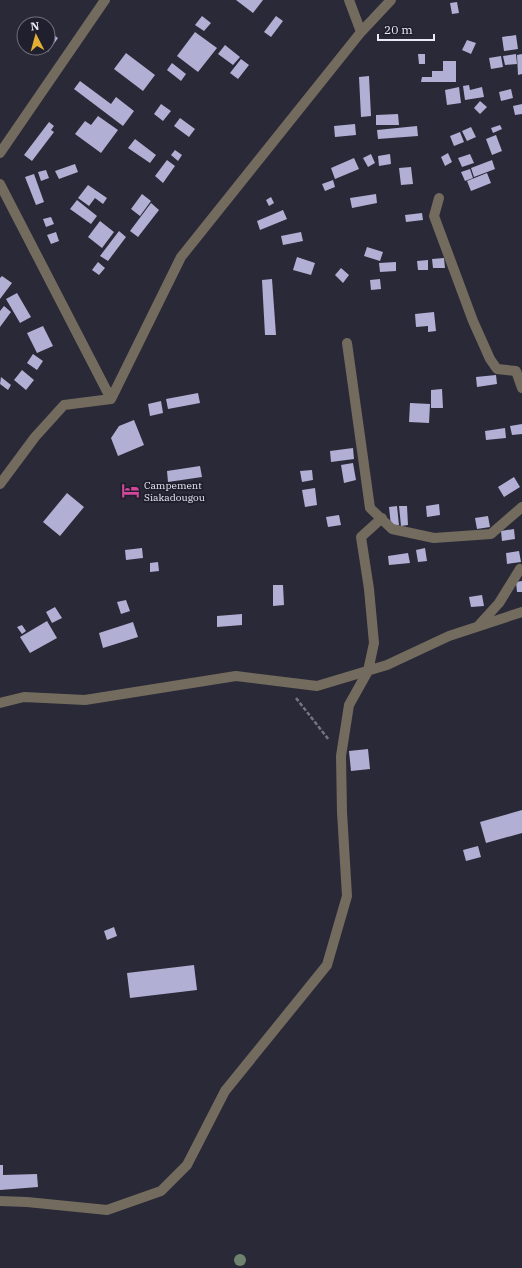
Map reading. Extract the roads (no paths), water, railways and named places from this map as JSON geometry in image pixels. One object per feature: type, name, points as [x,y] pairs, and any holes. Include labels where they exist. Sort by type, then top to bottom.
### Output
[{"type":"street","points":[[0,153],[105,0]]},
{"type":"street","points":[[349,0],[361,32]]},
{"type":"street","points":[[111,398],[181,257],[361,32],[391,0]]},
{"type":"street","points":[[0,184],[111,398]]},
{"type":"street","points":[[440,198],[434,216],[473,321],[490,359],[497,369],[516,372],[522,388]]},
{"type":"street","points":[[347,343],[370,508],[392,529],[434,538],[491,534],[522,507]]},
{"type":"street","points":[[0,484],[35,437],[64,405],[111,398]]},
{"type":"street","points":[[0,1201],[27,1202],[107,1210],[161,1191],[187,1165],[225,1091],[327,965],[347,896],[342,812],[342,756],[349,705],[368,671],[374,643],[369,589],[361,538],[382,518]]},
{"type":"street","points":[[477,627],[499,603],[520,569],[522,570]]},
{"type":"street","points":[[0,703],[24,697],[85,700],[236,676],[317,686],[387,665],[449,636],[522,612]]},
{"type":"place","name":"Campement Siakadougou","points":[[131,491]]}]
